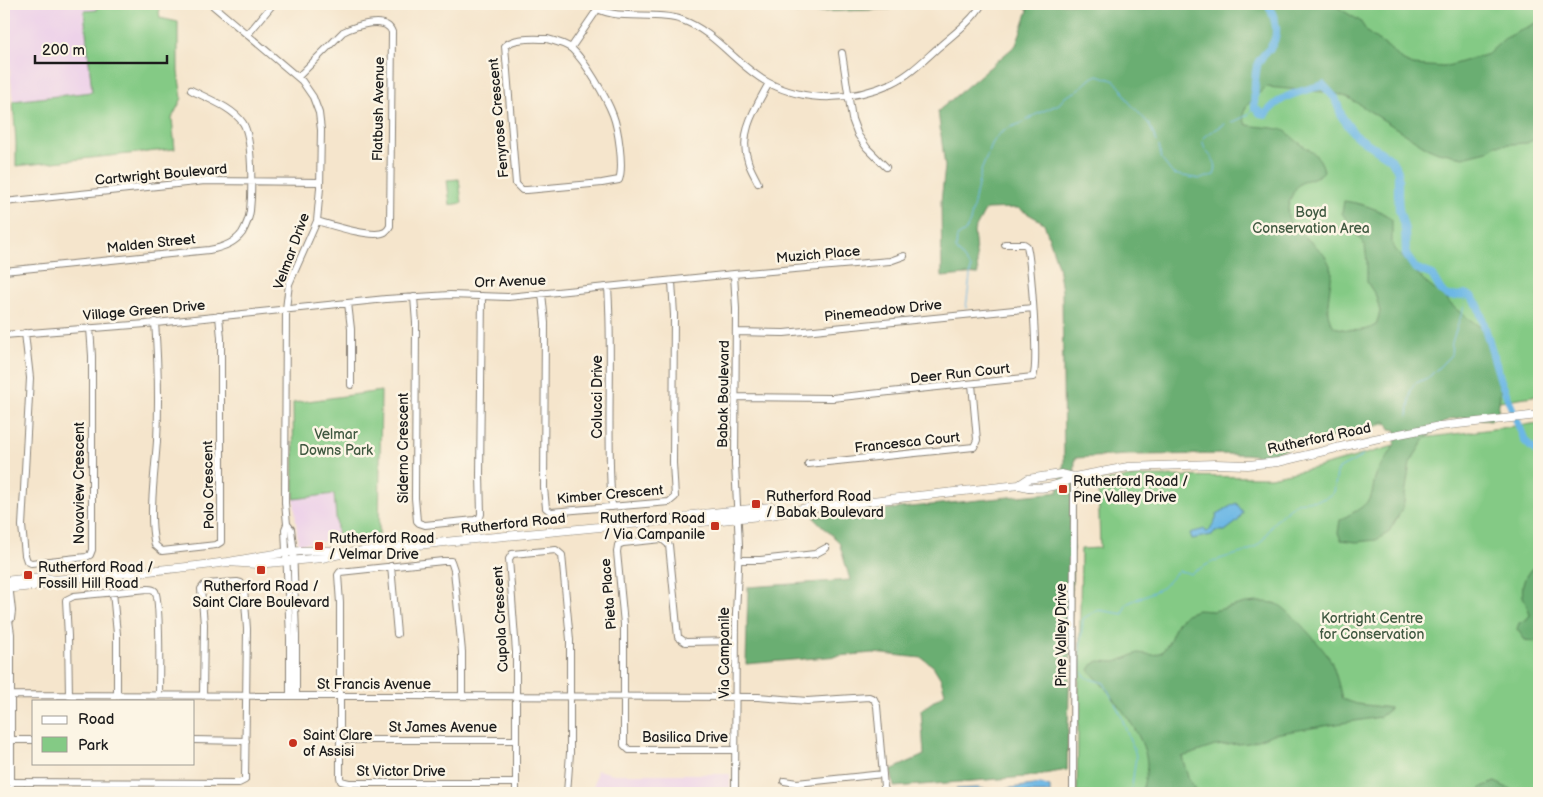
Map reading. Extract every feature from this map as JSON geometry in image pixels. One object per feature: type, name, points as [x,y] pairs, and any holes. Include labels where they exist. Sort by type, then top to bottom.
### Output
[{"type":"main road","name":"Rutherford Road","points":[[6,585],[43,585],[54,580],[228,562],[257,556],[322,558],[345,553],[683,520],[692,523],[739,514],[771,515],[789,511],[1019,485],[1030,489],[1063,484],[1074,477],[1128,467],[1278,462],[1374,439],[1431,428],[1539,415]]},
{"type":"street","name":"Velmar Drive","points":[[211,4],[298,76],[313,97],[319,113],[321,130],[317,221],[289,284],[286,309],[285,503],[287,524],[291,530],[290,636],[293,696]]},
{"type":"street","points":[[248,34],[274,4]]},
{"type":"street","points":[[591,4],[597,10],[618,15],[661,15],[684,20],[709,36],[748,69],[769,83],[808,96],[831,98],[856,96],[893,83],[968,22],[982,4]]},
{"type":"street","points":[[571,48],[597,10]]},
{"type":"street","name":"Flatbush Avenue","points":[[298,76],[343,32],[352,27],[368,24],[385,24],[392,32],[390,226],[383,233],[367,233],[317,221]]},
{"type":"street","name":"Fenyrose Crescent","points":[[547,39],[571,48],[581,59],[613,115],[621,175],[619,180],[615,182],[522,190],[516,184],[505,46],[508,43],[517,41],[547,39]]},
{"type":"street","points":[[842,52],[852,119],[858,135],[867,148],[886,167]]},
{"type":"street","points":[[758,183],[745,151],[745,134],[749,121],[769,83]]},
{"type":"street","name":"Malden Street","points":[[4,271],[221,248],[241,234],[246,226],[250,211],[250,143],[243,124],[231,112],[191,90]]},
{"type":"street","name":"Cartwright Boulevard","points":[[4,202],[205,180],[320,182]]},
{"type":"street","name":"Deer Run Court","points":[[736,397],[832,398],[1032,377],[1035,370],[1029,255],[1027,246],[1024,244],[1005,244]]},
{"type":"street","name":"Muzich Place","points":[[734,274],[890,261],[904,256]]},
{"type":"street","name":"Orr Avenue","points":[[286,309],[414,297],[450,295],[508,296],[734,274]]},
{"type":"street","name":"Babak Boulevard","points":[[734,274],[736,332],[735,464],[739,514]]},
{"type":"street","name":"Kimber Crescent","points":[[542,293],[545,323],[544,488],[546,508],[548,511],[555,513],[612,508],[669,502],[675,497],[673,463],[674,315],[672,281]]},
{"type":"street","name":"Colucci Drive","points":[[608,287],[610,316],[609,480],[612,508]]},
{"type":"street","name":"Siderno Crescent","points":[[414,297],[416,323],[414,498],[417,521],[425,525],[475,520],[480,518],[481,514],[482,296]]},
{"type":"street","points":[[348,303],[351,329],[351,385]]},
{"type":"street","name":"Pinemeadow Drive","points":[[736,332],[784,333],[1033,308]]},
{"type":"street","name":"Village Green Drive","points":[[4,335],[286,309]]},
{"type":"street","name":"Polo Crescent","points":[[155,322],[159,398],[153,523],[155,545],[162,551],[216,545],[221,542],[221,338],[219,316]]},
{"type":"street","name":"Novaview Crescent","points":[[25,333],[30,378],[22,526],[25,555],[27,561],[31,563],[86,557],[90,555],[92,550],[92,356],[90,328]]},
{"type":"street","name":"Francesca Court","points":[[808,464],[974,447],[977,440],[972,384]]},
{"type":"street","name":"Pine Valley Drive","points":[[1073,793],[1074,477]]},
{"type":"street","name":"Via Campanile","points":[[736,793],[736,642],[739,514]]},
{"type":"street","name":"Pieta Place","points":[[624,697],[624,624],[617,552],[618,545],[620,544],[662,540],[669,544],[678,637],[682,640],[736,642]]},
{"type":"street","points":[[739,560],[760,560],[815,554],[826,548]]},
{"type":"street","name":"Cupola Crescent","points":[[516,697],[516,640],[509,558],[512,554],[556,550],[562,556],[570,640],[570,697]]},
{"type":"street","name":"St Victor Drive","points":[[462,696],[462,652],[453,564],[451,561],[343,570],[340,572],[338,575],[340,777],[343,783],[516,784]]},
{"type":"street","points":[[391,566],[397,634]]},
{"type":"street","points":[[8,782],[240,783],[245,780],[246,611],[244,588],[241,583],[204,584],[202,589],[204,696]]},
{"type":"street","points":[[6,585],[7,611],[10,623],[12,695],[8,782],[11,793]]},
{"type":"street","points":[[69,696],[66,600],[74,596],[148,589],[153,589],[155,592],[159,626],[159,696]]},
{"type":"street","points":[[114,592],[117,634],[117,696]]},
{"type":"street","name":"St Francis Avenue","points":[[12,695],[765,697],[807,701],[865,697],[874,699],[878,706],[883,774]]},
{"type":"street","points":[[516,697],[516,793]]},
{"type":"street","points":[[566,793],[570,753],[570,697]]},
{"type":"street","name":"Basilica Drive","points":[[624,697],[624,745],[629,750],[735,750]]},
{"type":"street","points":[[4,740],[32,740]]},
{"type":"street","points":[[195,740],[246,741]]},
{"type":"street","name":"St James Avenue","points":[[340,740],[516,740]]},
{"type":"street","points":[[784,781],[797,783],[883,774],[886,793]]},
{"type":"shaded area","points":[[24,4],[96,4],[97,10],[84,11],[92,92],[13,101],[4,6]]},
{"type":"shaded area","points":[[334,494],[338,540],[298,544],[294,499]]},
{"type":"shaded area","points":[[597,770],[614,774],[730,774],[730,793],[592,793]]},
{"type":"green space","points":[[96,4],[158,4],[160,18],[178,22],[178,72],[182,98],[172,118],[175,149],[16,166],[13,101],[92,92],[84,11],[97,10]]},
{"type":"green space","points":[[794,4],[895,4],[891,9],[795,13]]},
{"type":"green space","points":[[1019,4],[1332,4],[1360,21],[1368,33],[1402,60],[1412,65],[1444,67],[1488,54],[1504,39],[1539,21],[1539,137],[1527,143],[1496,145],[1487,151],[1463,157],[1438,152],[1424,146],[1349,98],[1335,93],[1266,87],[1252,99],[1244,114],[1247,125],[1285,131],[1314,154],[1323,166],[1324,171],[1321,174],[1302,182],[1296,188],[1289,203],[1288,215],[1291,224],[1316,246],[1325,256],[1332,269],[1328,314],[1334,327],[1351,330],[1366,329],[1376,325],[1380,312],[1376,296],[1367,282],[1365,246],[1342,213],[1344,201],[1363,205],[1388,216],[1392,220],[1392,242],[1395,249],[1426,283],[1457,310],[1487,332],[1491,341],[1501,384],[1498,413],[1491,420],[1463,417],[1451,419],[1443,423],[1424,440],[1410,463],[1403,508],[1388,533],[1376,540],[1356,542],[1341,540],[1338,533],[1340,520],[1361,508],[1369,500],[1376,475],[1392,449],[1396,438],[1396,430],[1390,429],[1386,421],[1262,456],[1245,454],[1129,455],[1075,458],[1067,770],[1026,777],[894,787],[891,770],[924,755],[921,710],[945,693],[941,679],[933,666],[922,658],[873,653],[746,664],[748,587],[850,580],[839,542],[813,517],[1058,492],[1064,462],[1062,291],[1058,266],[1044,223],[1018,208],[986,209],[974,231],[978,274],[942,277],[941,201],[945,167],[938,111],[1016,45],[1028,10]]},
{"type":"green space","name":"Boyd Conservation Area","points":[[1094,4],[1539,4],[1539,395],[1441,410],[1264,454]]},
{"type":"green space","points":[[459,179],[462,203],[450,205],[447,180]]},
{"type":"green space","name":"Velmar Downs Park","points":[[381,391],[379,535],[338,540],[334,494],[294,499],[293,403]]},
{"type":"green space","name":"Kortright Centre for Conservation","points":[[1539,423],[1539,793],[1077,793],[1081,549],[1100,548],[1098,482],[1138,476],[1270,477],[1315,468],[1423,438]]},
{"type":"green space","points":[[1533,567],[1539,567],[1539,642],[1525,640],[1517,629],[1519,623],[1530,615],[1524,598],[1523,584]]},
{"type":"green space","points":[[1257,602],[1277,604],[1282,607],[1314,639],[1331,661],[1342,699],[1357,704],[1391,708],[1380,717],[1274,734],[1249,743],[1215,746],[1182,757],[1188,777],[1195,790],[1194,793],[1141,793],[1147,767],[1145,751],[1125,714],[1089,670],[1092,665],[1099,661],[1116,662],[1138,653],[1154,655],[1162,652],[1169,642],[1177,623],[1186,614],[1197,610],[1213,611]]},
{"type":"green space","points":[[1495,782],[1516,792],[1525,793],[1476,793],[1482,787]]},
{"type":"water","points":[[1236,503],[1243,512],[1238,521],[1225,531],[1215,531],[1212,535],[1192,539],[1190,533],[1205,529],[1206,532],[1209,531],[1217,514]]},
{"type":"water","points":[[1041,784],[1050,787],[1050,793],[956,793],[956,789],[977,788],[995,790]]},
{"type":"waterway","points":[[819,13],[826,4]]},
{"type":"waterway","points":[[1268,4],[1275,20],[1276,32],[1273,43],[1258,63],[1255,78],[1254,106],[1260,113],[1266,114],[1285,98],[1323,85],[1335,98],[1342,117],[1355,135],[1391,159],[1398,171],[1399,209],[1405,230],[1406,255],[1415,268],[1432,275],[1444,294],[1447,296],[1465,294],[1471,297],[1478,305],[1501,381],[1525,441],[1539,453]]},
{"type":"waterway","points":[[966,308],[971,268],[956,249],[957,237],[965,232],[970,222],[981,171],[992,144],[998,135],[1008,128],[1059,104],[1065,97],[1077,91],[1090,79],[1098,75],[1115,81],[1128,101],[1149,124],[1157,142]]},
{"type":"waterway","points":[[1231,123],[1248,115],[1254,106]]},
{"type":"waterway","points":[[1203,138],[1225,124]]},
{"type":"waterway","points":[[1159,146],[1162,160],[1173,174],[1200,179],[1214,175],[1216,169],[1214,161],[1206,151],[1203,142]]},
{"type":"waterway","points":[[1408,416],[1411,390],[1414,384],[1429,377],[1451,355],[1452,342],[1465,304],[1463,295]]},
{"type":"waterway","points":[[1131,793],[1136,756],[1121,715],[1104,683],[1089,678],[1082,672],[1080,649],[1083,619],[1098,610],[1123,614],[1126,604],[1162,588],[1178,571],[1190,574],[1216,560],[1253,548],[1262,541],[1277,519],[1295,504],[1323,499],[1334,492],[1339,469],[1363,456]]},
{"type":"place","name":"Rutherford Road / Pine Valley Drive","points":[[1063,489]]},
{"type":"place","name":"Rutherford Road / Babak Boulevard","points":[[756,504]]},
{"type":"place","name":"Rutherford Road / Via Campanile","points":[[715,526]]},
{"type":"place","name":"Rutherford Road / Velmar Drive","points":[[319,546]]},
{"type":"place","name":"Rutherford Road / Saint Clare Boulevard","points":[[261,570]]},
{"type":"place","name":"Rutherford Road / Fossill Hill Road","points":[[28,575]]},
{"type":"place","name":"Saint Clare of Assisi","points":[[293,743]]}]
